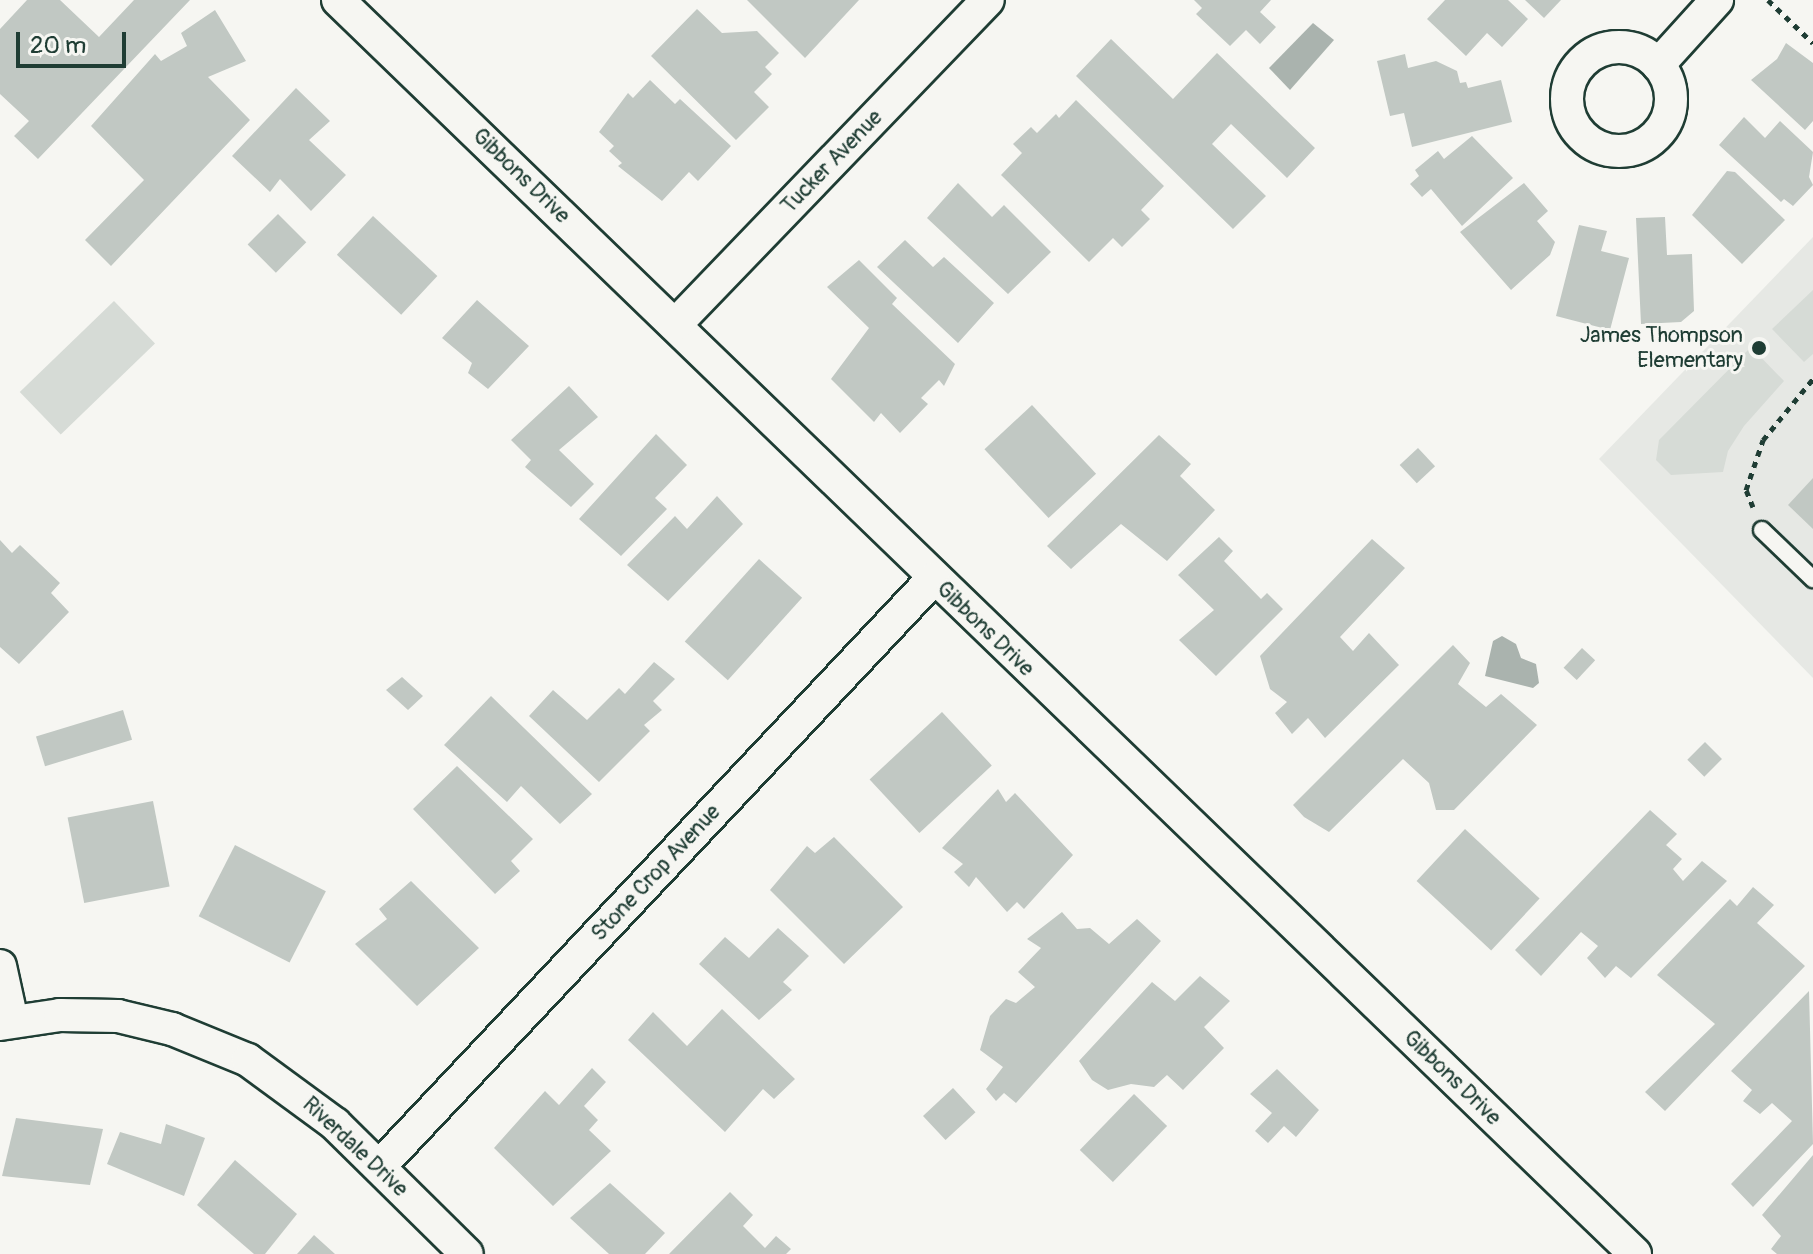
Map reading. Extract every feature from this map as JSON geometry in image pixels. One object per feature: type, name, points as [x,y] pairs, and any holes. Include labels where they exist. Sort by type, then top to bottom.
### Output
[{"type":"street","name":"Gibbons Drive","points":[[338,0],[933,579],[1635,1254]]},
{"type":"street","name":"Tucker Avenue","points":[[675,325],[988,0]]},
{"type":"street","points":[[1658,65],[1717,0]]},
{"type":"street","name":"Stone Crop Avenue","points":[[379,1167],[933,579]]},
{"type":"street","points":[[0,966],[6,1023]]},
{"type":"street","name":"Riverdale Drive","points":[[6,1023],[60,1015],[118,1016],[213,1045],[248,1060],[297,1094],[379,1167],[467,1254]]},
{"type":"lane","points":[[1762,530],[1813,579]]},
{"type":"path","points":[[1768,0],[1813,43]]},
{"type":"path","points":[[1762,530],[1746,490],[1750,477],[1763,440],[1813,379]]},
{"type":"shaded area","points":[[1313,23],[1334,40],[1290,90],[1269,68]]},
{"type":"shaded area","name":"James Thompson Elementary","points":[[1813,237],[1813,678],[1599,459]]},
{"type":"shaded area","points":[[1813,290],[1813,354],[1804,362],[1772,329]]},
{"type":"shaded area","points":[[114,301],[155,343],[61,434],[20,392]]},
{"type":"shaded area","points":[[1751,347],[1784,381],[1744,426],[1728,451],[1723,472],[1671,475],[1656,460],[1659,440]]},
{"type":"shaded area","points":[[1502,636],[1516,644],[1521,658],[1536,664],[1539,683],[1533,688],[1485,676],[1493,641]]},
{"type":"building","points":[[27,0],[60,0],[99,37],[134,0],[190,0],[38,159],[14,136],[29,121],[0,94],[0,29]]},
{"type":"building","points":[[747,0],[859,0],[805,58]]},
{"type":"building","points":[[1194,0],[1271,0],[1260,12],[1276,27],[1260,44],[1246,30],[1230,46],[1196,14],[1202,8]]},
{"type":"building","points":[[1445,0],[1508,0],[1528,19],[1502,47],[1487,33],[1466,56],[1427,19]]},
{"type":"building","points":[[1525,0],[1561,0],[1544,18]]},
{"type":"building","points":[[697,9],[722,33],[757,31],[779,53],[765,67],[772,74],[754,92],[769,107],[736,140],[651,56]]},
{"type":"building","points":[[215,10],[246,61],[208,77],[250,120],[111,266],[85,240],[144,180],[91,126],[155,54],[161,61],[187,46],[181,33]]},
{"type":"building","points":[[1111,39],[1173,99],[1217,53],[1315,148],[1287,178],[1231,124],[1212,144],[1266,196],[1233,229],[1076,76]]},
{"type":"building","points":[[1786,43],[1813,63],[1813,121],[1805,130],[1751,80],[1777,59]]},
{"type":"building","points":[[1405,54],[1408,68],[1436,61],[1457,71],[1460,83],[1466,82],[1468,88],[1501,80],[1512,122],[1412,147],[1404,113],[1390,116],[1377,61]]},
{"type":"building","points":[[650,80],[675,104],[680,99],[731,146],[698,181],[689,172],[662,201],[618,166],[622,163],[609,151],[614,146],[599,132],[628,93],[633,98]]},
{"type":"building","points":[[296,88],[330,121],[309,140],[346,175],[311,211],[280,179],[270,192],[232,156]]},
{"type":"building","points":[[1076,100],[1164,186],[1141,210],[1150,219],[1122,247],[1113,238],[1089,262],[1001,175],[1022,153],[1013,144],[1031,127],[1037,133],[1056,114],[1059,118]]},
{"type":"building","points":[[1744,117],[1765,138],[1780,121],[1813,152],[1809,177],[1813,185],[1793,206],[1784,199],[1781,202],[1719,145]]},
{"type":"building","points":[[1472,136],[1513,178],[1462,226],[1431,189],[1422,197],[1410,184],[1419,176],[1415,170],[1438,151],[1444,159]]},
{"type":"building","points":[[1727,171],[1735,172],[1785,220],[1742,264],[1692,215]]},
{"type":"building","points":[[958,183],[992,217],[1004,205],[1051,252],[1008,294],[927,218]]},
{"type":"building","points":[[1524,183],[1548,211],[1537,221],[1555,242],[1550,255],[1511,290],[1460,232]]},
{"type":"building","points":[[278,214],[306,242],[276,273],[248,244]]},
{"type":"building","points":[[373,216],[437,276],[401,315],[337,255]]},
{"type":"building","points":[[1665,217],[1667,255],[1692,254],[1694,311],[1681,322],[1641,324],[1636,218]]},
{"type":"building","points":[[1579,225],[1607,231],[1601,251],[1629,258],[1610,330],[1556,316]]},
{"type":"building","points":[[905,240],[933,267],[944,257],[994,303],[958,343],[877,267]]},
{"type":"building","points":[[859,260],[897,298],[892,304],[955,364],[944,386],[939,380],[921,398],[928,404],[900,433],[881,413],[874,422],[831,379],[869,328],[827,287]]},
{"type":"building","points":[[477,300],[529,346],[488,389],[468,373],[472,363],[442,338]]},
{"type":"building","points":[[569,386],[598,417],[559,450],[594,484],[571,507],[525,467],[531,460],[511,440]]},
{"type":"building","points":[[1032,405],[1096,474],[1049,518],[984,449]]},
{"type":"building","points":[[656,434],[687,465],[655,498],[667,509],[621,556],[579,519]]},
{"type":"building","points":[[1159,435],[1191,464],[1180,476],[1215,510],[1167,561],[1121,524],[1071,569],[1047,546]]},
{"type":"building","points":[[1418,448],[1435,466],[1417,483],[1400,465]]},
{"type":"building","points":[[1813,478],[1813,529],[1788,505]]},
{"type":"building","points":[[717,496],[743,524],[668,601],[627,565],[675,516],[687,529]]},
{"type":"building","points":[[1219,537],[1233,551],[1224,561],[1261,599],[1267,593],[1283,609],[1216,676],[1179,640],[1214,610],[1178,575]]},
{"type":"building","points":[[1372,539],[1405,568],[1340,637],[1353,651],[1369,633],[1399,665],[1325,738],[1308,718],[1292,734],[1275,713],[1287,702],[1270,689],[1260,656]]},
{"type":"building","points":[[0,540],[12,553],[20,545],[60,583],[51,593],[69,612],[19,664],[0,647]]},
{"type":"building","points":[[759,559],[802,598],[728,680],[685,641]]},
{"type":"building","points":[[1453,645],[1470,663],[1458,684],[1486,707],[1501,694],[1537,725],[1454,810],[1436,810],[1429,783],[1403,759],[1329,832],[1304,817],[1293,805]]},
{"type":"building","points":[[1582,648],[1595,660],[1577,680],[1564,668]]},
{"type":"building","points":[[654,662],[675,679],[653,701],[662,710],[644,725],[650,731],[599,782],[529,716],[553,690],[587,720],[619,688],[625,694]]},
{"type":"building","points":[[402,677],[423,696],[408,710],[386,690]]},
{"type":"building","points":[[491,696],[592,794],[560,824],[521,786],[507,802],[444,745]]},
{"type":"building","points":[[123,710],[132,740],[45,766],[36,737]]},
{"type":"building","points":[[942,712],[992,765],[919,833],[870,780]]},
{"type":"building","points":[[1705,742],[1722,759],[1704,777],[1687,760]]},
{"type":"building","points":[[457,766],[533,839],[511,861],[520,871],[495,894],[413,809]]},
{"type":"building","points":[[998,789],[1006,802],[1015,793],[1073,855],[1024,909],[1017,902],[1007,912],[976,877],[969,887],[954,872],[963,864],[942,848]]},
{"type":"building","points":[[153,801],[170,886],[84,903],[68,818]]},
{"type":"building","points":[[1650,810],[1677,834],[1666,845],[1682,859],[1673,869],[1683,881],[1702,861],[1727,881],[1631,978],[1616,966],[1605,978],[1587,958],[1598,946],[1581,932],[1541,976],[1515,950]]},
{"type":"building","points":[[1465,829],[1540,899],[1491,950],[1417,881]]},
{"type":"building","points":[[834,837],[903,907],[844,964],[770,890],[807,846],[815,853]]},
{"type":"building","points":[[235,845],[326,891],[290,963],[199,916]]},
{"type":"building","points":[[411,881],[479,948],[417,1006],[355,944],[387,919],[379,909]]},
{"type":"building","points":[[1753,887],[1774,905],[1757,923],[1805,966],[1665,1111],[1645,1092],[1715,1024],[1657,975],[1730,899],[1737,906]]},
{"type":"building","points":[[1062,912],[1077,929],[1090,928],[1109,944],[1137,919],[1161,941],[1016,1103],[1004,1093],[996,1101],[986,1089],[1003,1067],[980,1050],[990,1016],[1006,999],[1016,1003],[1035,987],[1018,972],[1041,948],[1027,939]]},
{"type":"building","points":[[778,928],[809,956],[783,982],[792,990],[759,1020],[699,964],[725,937],[749,958]]},
{"type":"building","points":[[1200,976],[1230,1001],[1204,1027],[1224,1048],[1183,1090],[1167,1075],[1154,1087],[1131,1084],[1108,1090],[1092,1080],[1079,1061],[1152,982],[1175,1001]]},
{"type":"building","points":[[1809,991],[1813,1144],[1753,1207],[1731,1184],[1792,1121],[1772,1103],[1760,1114],[1743,1101],[1752,1090],[1731,1071]]},
{"type":"building","points":[[722,1009],[795,1079],[774,1099],[763,1089],[725,1132],[628,1040],[653,1012],[687,1046]]},
{"type":"building","points":[[592,1068],[606,1082],[584,1106],[598,1120],[589,1130],[611,1151],[553,1206],[494,1148],[545,1091],[559,1105]]},
{"type":"building","points":[[1277,1069],[1319,1110],[1296,1137],[1284,1126],[1268,1143],[1255,1131],[1272,1113],[1250,1094]]},
{"type":"building","points":[[953,1088],[976,1112],[946,1140],[923,1116]]},
{"type":"building","points":[[1134,1094],[1167,1126],[1113,1182],[1080,1150]]},
{"type":"building","points":[[16,1118],[103,1129],[90,1185],[2,1176]]},
{"type":"building","points":[[166,1124],[205,1138],[184,1196],[107,1164],[120,1132],[161,1144]]},
{"type":"building","points":[[1813,1155],[1813,1254],[1777,1254],[1771,1249],[1781,1236],[1762,1215]]},
{"type":"building","points":[[235,1160],[297,1214],[265,1254],[254,1254],[197,1205]]},
{"type":"building","points":[[610,1183],[665,1233],[645,1254],[609,1254],[570,1218]]},
{"type":"building","points":[[730,1192],[753,1215],[743,1226],[765,1248],[776,1236],[791,1249],[786,1254],[669,1254]]},
{"type":"building","points":[[314,1235],[335,1254],[297,1254]]},
{"type":"place","name":"James Thompson Elementary","points":[[1759,348]]}]
